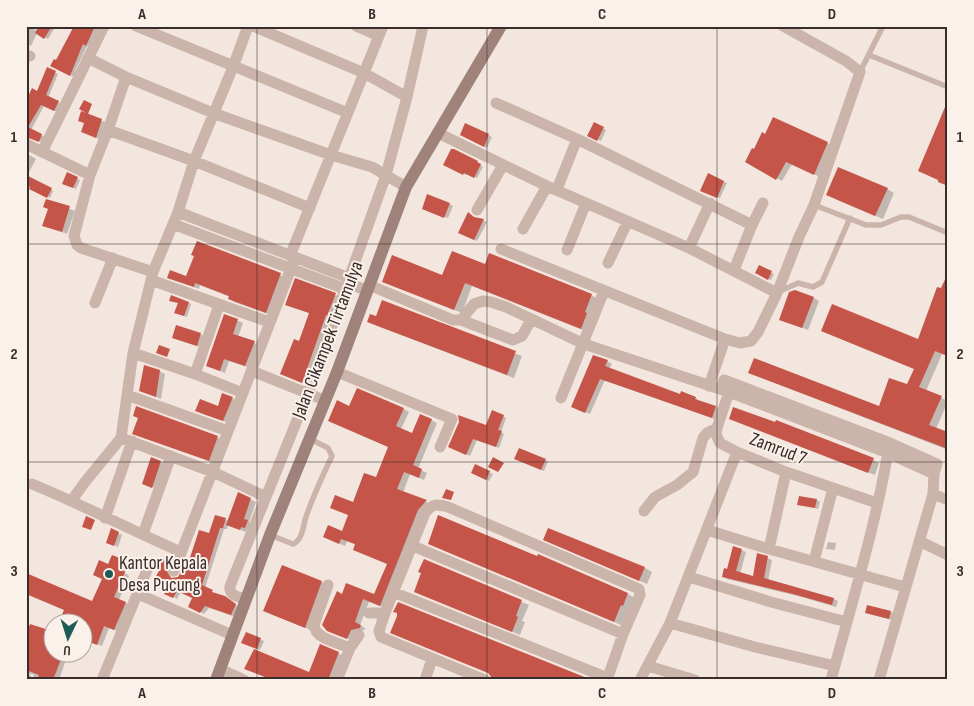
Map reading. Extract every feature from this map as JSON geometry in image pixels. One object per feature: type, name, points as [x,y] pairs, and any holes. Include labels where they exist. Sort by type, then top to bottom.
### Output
[{"type":"street","points":[[42,152],[104,26]]},
{"type":"street","points":[[136,26],[348,113]]},
{"type":"street","points":[[105,518],[127,439],[127,395],[133,353],[152,276],[178,212],[194,161],[248,26]]},
{"type":"street","points":[[253,26],[364,73],[408,97]]},
{"type":"street","points":[[174,571],[252,371],[310,208],[381,31],[356,26]]},
{"type":"street","points":[[245,599],[231,594],[230,586],[308,393],[386,175],[408,97],[423,26]]},
{"type":"street","name":"Jalan Cikampek Tirtamulya","points":[[218,674],[270,535],[337,372],[406,187],[502,26]]},
{"type":"street","points":[[501,249],[725,339],[740,343],[751,341],[758,332],[777,293],[814,205],[860,72],[846,61],[783,26]]},
{"type":"street","points":[[88,58],[126,77],[213,113],[331,155],[366,164],[406,187]]},
{"type":"street","points":[[126,77],[90,175],[74,236],[75,241],[81,248],[113,258],[219,305],[269,322]]},
{"type":"street","points":[[496,102],[577,139],[752,225]]},
{"type":"street","points":[[108,130],[194,161],[310,208]]},
{"type":"street","points":[[438,132],[552,188],[689,248],[777,293]]},
{"type":"street","points":[[523,229],[552,188],[577,139]]},
{"type":"street","points":[[26,144],[90,175]]},
{"type":"street","points":[[477,210],[503,165]]},
{"type":"street","points":[[567,250],[586,203]]},
{"type":"street","points":[[689,248],[710,203]]},
{"type":"street","points":[[734,270],[763,203]]},
{"type":"street","points":[[178,212],[347,283],[368,288],[513,340],[522,336],[531,320]]},
{"type":"street","points":[[608,263],[628,221]]},
{"type":"street","points":[[173,224],[292,260]]},
{"type":"street","points":[[95,303],[113,258]]},
{"type":"street","points":[[561,398],[604,292]]},
{"type":"street","points":[[461,320],[474,304],[483,301],[506,307],[584,344],[725,390],[889,448],[934,474],[932,494],[879,680]]},
{"type":"street","points":[[195,374],[219,305]]},
{"type":"street","points":[[709,386],[725,339]]},
{"type":"street","points":[[133,353],[243,393]]},
{"type":"street","points":[[252,371],[324,400]]},
{"type":"street","points":[[337,372],[452,419],[440,447]]},
{"type":"street","points":[[644,511],[655,497],[677,485],[693,472],[703,438],[707,433],[717,428],[725,390]]},
{"type":"street","points":[[127,395],[228,431]]},
{"type":"street","name":"Zamrud 7","points":[[717,428],[716,434],[720,443],[737,452],[786,472],[877,503]]},
{"type":"street","points":[[127,439],[213,472],[266,497]]},
{"type":"street","points":[[72,500],[127,439]]},
{"type":"street","points":[[831,680],[860,574],[889,448]]},
{"type":"street","points":[[640,680],[670,623],[737,452]]},
{"type":"street","points":[[143,534],[171,456]]},
{"type":"street","points":[[769,549],[786,472]]},
{"type":"street","points":[[32,484],[72,500],[105,518],[182,552]]},
{"type":"street","points":[[814,561],[833,488]]},
{"type":"street","points":[[932,494],[948,500]]},
{"type":"street","points":[[393,592],[608,679],[623,634],[640,595],[639,589],[448,507],[434,504],[425,513],[393,592],[379,631],[381,637],[485,680]]},
{"type":"street","points":[[707,530],[905,588]]},
{"type":"street","points":[[919,542],[948,555]]},
{"type":"street","points":[[412,546],[623,634]]},
{"type":"street","points":[[102,680],[149,565]]},
{"type":"street","points":[[689,577],[771,602],[847,622]]},
{"type":"street","points":[[328,586],[314,625],[314,630],[327,639],[350,648]]},
{"type":"street","points":[[138,594],[232,635]]},
{"type":"street","points":[[368,613],[385,613]]},
{"type":"street","points":[[670,623],[755,647],[835,666]]},
{"type":"street","points":[[337,680],[350,648],[359,635]]},
{"type":"street","points":[[425,680],[432,659]]},
{"type":"street","points":[[648,666],[695,680]]},
{"type":"street","points":[[218,674],[244,680]]},
{"type":"lane","points":[[860,72],[883,26]]},
{"type":"lane","points":[[868,55],[948,87]]},
{"type":"lane","points":[[814,205],[866,225],[881,225],[901,217],[909,217],[948,233]]},
{"type":"lane","points":[[777,293],[798,283],[813,286],[822,282],[850,218]]},
{"type":"lane","points":[[270,535],[293,544],[297,542],[300,536],[309,508],[332,456],[328,448],[310,439]]},
{"type":"building","points":[[39,26],[52,26],[44,39],[35,33]]},
{"type":"building","points":[[74,26],[95,26],[86,46],[83,44],[70,76],[50,66],[54,59],[56,60]]},
{"type":"building","points":[[47,67],[56,71],[46,95],[59,101],[54,111],[41,105],[28,127],[42,134],[39,142],[26,137],[26,101],[32,88],[37,91]]},
{"type":"building","points":[[84,100],[92,104],[88,114],[79,109]]},
{"type":"building","points":[[948,100],[948,186],[918,171]]},
{"type":"building","points":[[81,111],[102,119],[96,138],[81,132],[84,123],[78,121]]},
{"type":"building","points":[[773,117],[828,142],[814,175],[786,162],[776,180],[745,162],[762,132],[765,134]]},
{"type":"building","points":[[594,122],[604,127],[597,141],[587,136]]},
{"type":"building","points":[[465,123],[489,134],[484,147],[460,135]]},
{"type":"building","points":[[451,149],[481,164],[474,178],[443,165]]},
{"type":"building","points":[[838,167],[888,188],[875,216],[826,195]]},
{"type":"building","points":[[67,172],[78,177],[73,188],[62,184]]},
{"type":"building","points":[[708,173],[724,181],[717,198],[700,191]]},
{"type":"building","points":[[26,175],[52,188],[47,198],[29,189],[30,187],[26,185]]},
{"type":"building","points":[[427,194],[450,203],[444,218],[422,209]]},
{"type":"building","points":[[46,199],[70,206],[62,232],[42,226],[48,209],[43,207]]},
{"type":"building","points":[[468,212],[474,217],[484,219],[474,240],[458,233]]},
{"type":"building","points":[[197,241],[281,273],[266,313],[228,299],[229,296],[195,283],[194,287],[167,278],[170,270],[186,276],[194,256],[191,255]]},
{"type":"building","points":[[452,251],[485,264],[489,253],[592,294],[581,329],[465,283],[454,310],[382,282],[392,255],[442,275]]},
{"type":"building","points":[[759,265],[772,271],[768,280],[755,273]]},
{"type":"building","points":[[948,273],[948,348],[945,355],[935,351],[919,387],[942,396],[929,425],[948,432],[948,449],[748,373],[754,358],[879,406],[889,378],[907,384],[914,369],[821,331],[832,304],[918,339],[937,287],[941,288]]},
{"type":"building","points":[[295,278],[336,293],[326,315],[302,383],[280,374],[294,339],[299,341],[309,313],[285,305]]},
{"type":"building","points":[[795,290],[814,297],[802,328],[779,320],[789,292]]},
{"type":"building","points":[[171,295],[189,302],[184,316],[174,313],[178,303],[169,301]]},
{"type":"building","points":[[382,300],[516,351],[507,375],[367,322],[370,314],[376,316]]},
{"type":"building","points":[[224,314],[238,319],[233,334],[255,341],[245,366],[224,359],[220,371],[206,366]]},
{"type":"building","points":[[176,325],[201,333],[197,346],[172,338]]},
{"type":"building","points":[[159,345],[170,349],[167,357],[156,353]]},
{"type":"building","points":[[593,355],[608,360],[605,366],[680,394],[681,391],[696,397],[695,399],[716,406],[712,418],[600,379],[585,413],[571,407]]},
{"type":"building","points":[[144,365],[160,370],[156,397],[139,391]]},
{"type":"building","points":[[357,388],[404,408],[396,426],[412,433],[420,414],[432,419],[413,465],[422,469],[419,478],[404,472],[397,489],[427,500],[418,510],[380,606],[363,599],[355,622],[361,625],[360,628],[351,630],[347,639],[327,631],[322,625],[337,591],[342,594],[346,583],[374,594],[387,564],[353,550],[355,544],[341,539],[339,544],[323,537],[328,525],[342,531],[348,515],[330,508],[335,495],[353,502],[364,473],[376,477],[388,447],[328,421],[337,400],[349,406]]},
{"type":"building","points":[[222,393],[233,397],[223,421],[195,411],[200,399],[218,406]]},
{"type":"building","points":[[136,406],[218,436],[209,461],[132,434],[138,418],[133,416]]},
{"type":"building","points":[[733,407],[775,422],[776,420],[874,458],[868,473],[729,419]]},
{"type":"building","points":[[492,410],[504,415],[498,430],[502,431],[496,447],[473,439],[466,455],[448,447],[459,422],[458,415],[486,425]]},
{"type":"building","points":[[519,448],[546,459],[541,470],[514,459]]},
{"type":"building","points":[[151,457],[161,461],[152,488],[142,484]]},
{"type":"building","points":[[493,457],[504,463],[498,472],[488,467]]},
{"type":"building","points":[[475,464],[490,471],[486,480],[471,473]]},
{"type":"building","points":[[446,489],[454,492],[451,500],[442,498]]},
{"type":"building","points":[[238,492],[251,498],[244,519],[248,520],[245,528],[241,527],[240,530],[226,525]]},
{"type":"building","points":[[799,496],[817,499],[815,508],[797,505]]},
{"type":"building","points":[[215,515],[226,518],[223,528],[220,528],[202,585],[213,590],[212,592],[225,596],[236,604],[231,615],[205,606],[200,613],[188,607],[192,598],[177,591],[173,598],[164,594],[168,587],[154,580],[160,569],[157,567],[161,558],[169,562],[167,572],[171,578],[178,577],[183,568],[186,570],[199,530],[209,533]]},
{"type":"building","points":[[438,515],[537,556],[538,554],[628,593],[623,606],[621,605],[614,622],[428,544]]},
{"type":"building","points":[[86,516],[95,520],[91,530],[82,527]]},
{"type":"building","points":[[111,528],[119,532],[114,546],[106,543]]},
{"type":"building","points":[[548,528],[645,567],[639,581],[543,540]]},
{"type":"building","points":[[733,546],[742,549],[736,571],[753,576],[757,553],[768,556],[764,578],[834,598],[832,605],[722,577],[724,568],[727,569]]},
{"type":"building","points":[[112,555],[125,560],[121,570],[125,572],[114,597],[126,602],[114,630],[104,626],[97,645],[92,643],[92,614],[62,614],[64,610],[26,594],[26,573],[92,601],[102,579],[93,575],[99,560],[108,564]]},
{"type":"building","points":[[424,559],[522,600],[512,632],[414,592],[421,573],[418,572]]},
{"type":"building","points":[[282,565],[322,581],[305,628],[263,611]]},
{"type":"building","points":[[398,602],[592,680],[497,680],[492,678],[488,673],[390,633],[397,616],[397,613],[393,612]]},
{"type":"building","points":[[867,605],[891,611],[889,619],[865,613]]},
{"type":"building","points":[[30,624],[42,628],[42,664],[59,664],[53,680],[37,680],[39,675],[26,670],[26,635]]},
{"type":"building","points":[[246,632],[261,638],[257,649],[241,643]]},
{"type":"building","points":[[320,644],[339,652],[328,680],[273,680],[244,669],[254,649],[309,672]]},
{"type":"place","name":"Kantor Kepala Desa Pucung","points":[[109,574]]}]
